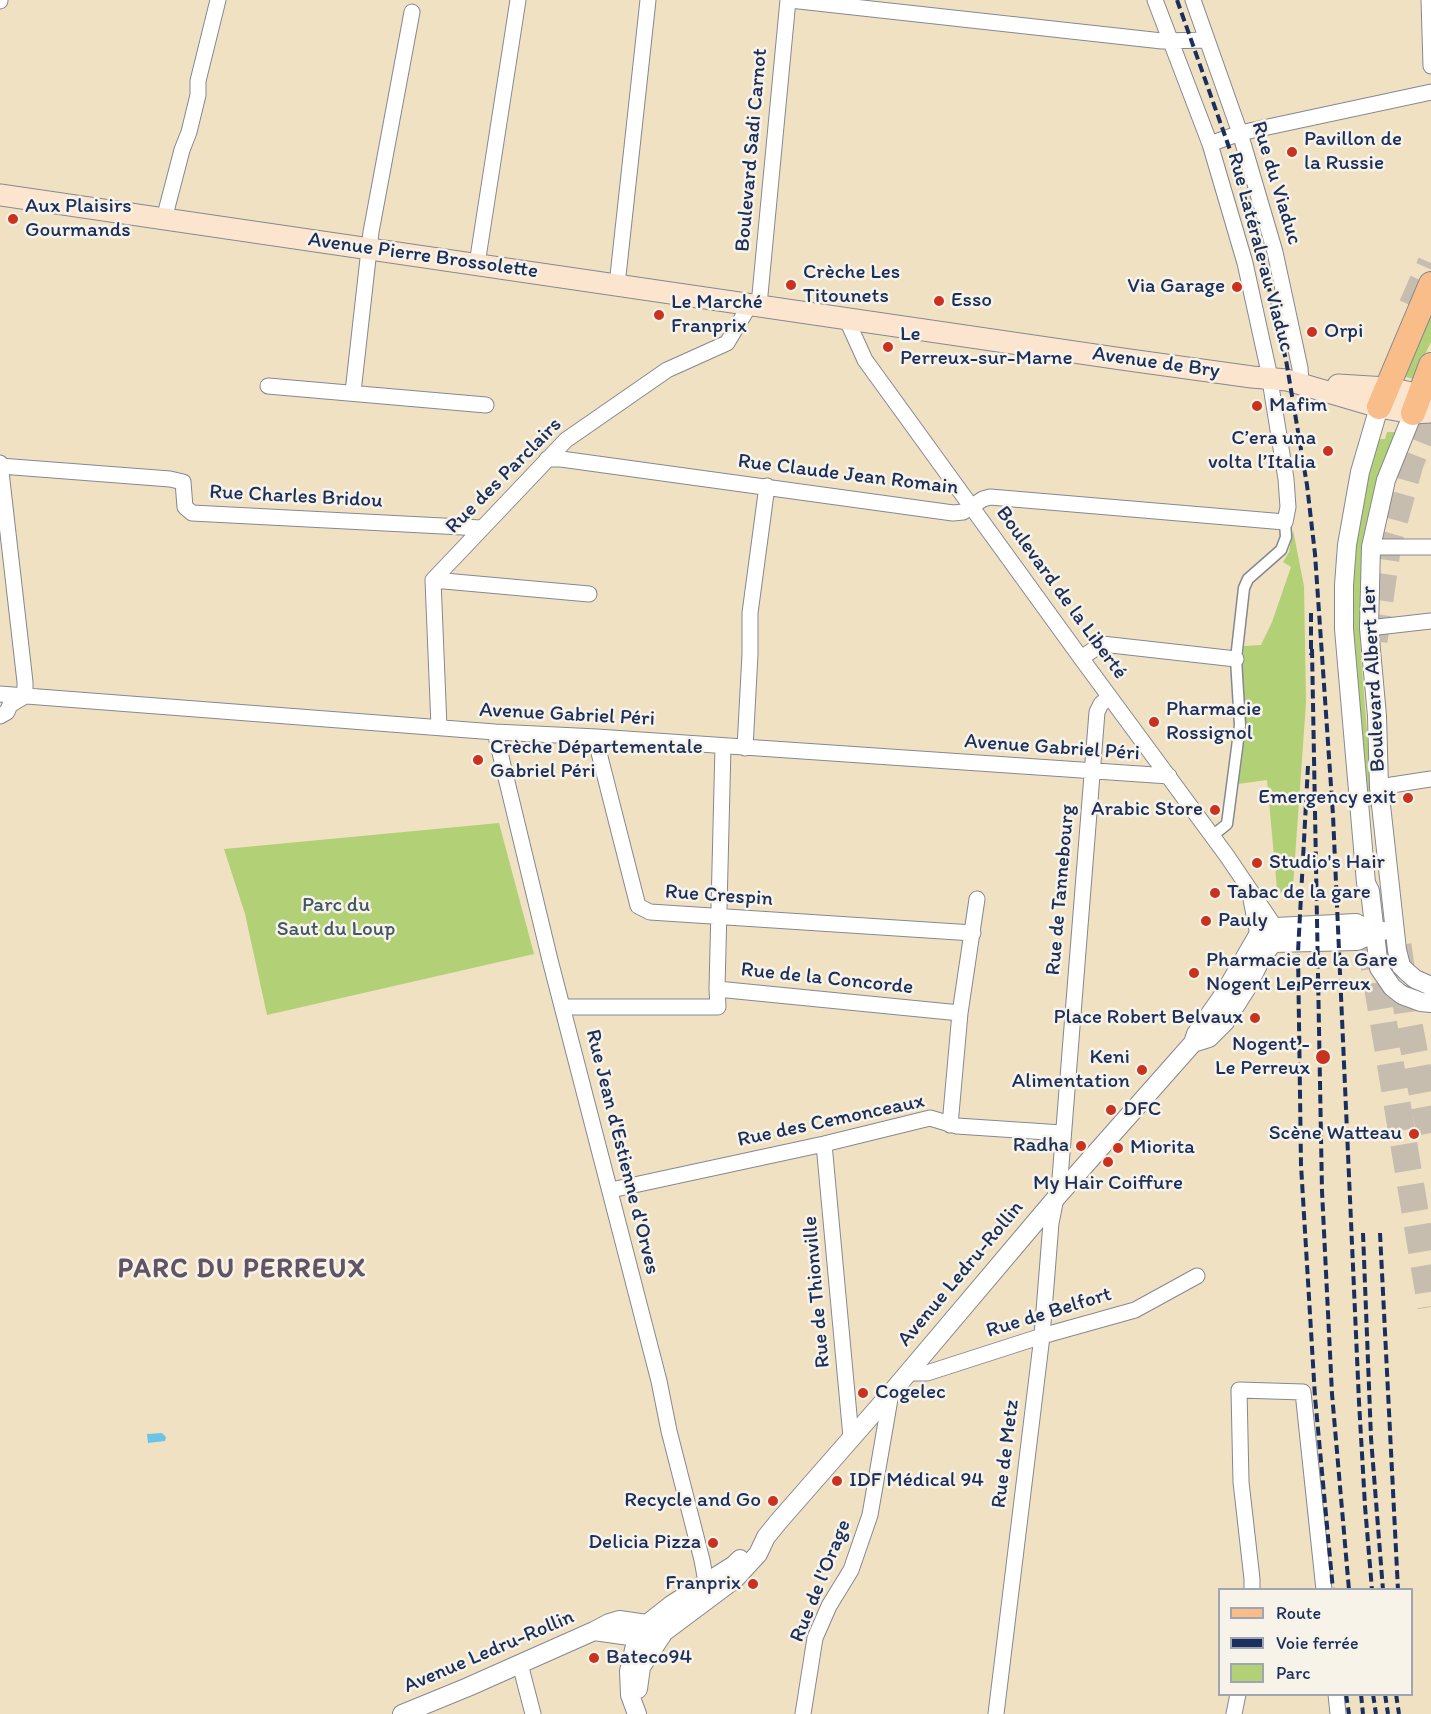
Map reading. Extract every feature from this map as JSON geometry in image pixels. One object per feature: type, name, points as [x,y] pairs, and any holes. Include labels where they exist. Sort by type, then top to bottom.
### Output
[{"type":"main road","name":"Avenue Pierre Brossolette","points":[[0,195],[846,318]]},
{"type":"main road","name":"Boulevard Albert 1er","points":[[1383,397],[1431,285]]},
{"type":"main road","name":"Avenue de Bry","points":[[846,318],[1286,381],[1424,404]]},
{"type":"main road","name":"Boulevard Albert 1er","points":[[1424,404],[1431,365]]},
{"type":"street","points":[[164,219],[189,132],[198,95],[198,81],[218,0]]},
{"type":"street","points":[[477,264],[518,0]]},
{"type":"street","points":[[617,285],[648,0]]},
{"type":"street","points":[[789,0],[1170,41],[1207,40]]},
{"type":"street","name":"Boulevard Sadi Carnot","points":[[755,304],[789,0]]},
{"type":"street","name":"Rue Latérale au Viaduc","points":[[1155,0],[1210,144],[1245,263],[1261,329],[1286,381],[1288,507],[1285,522]]},
{"type":"street","name":"Rue du Viaduc","points":[[1193,0],[1240,133],[1275,252],[1300,368],[1286,381]]},
{"type":"street","points":[[1429,0],[1431,66]]},
{"type":"street","points":[[353,392],[370,232],[412,12]]},
{"type":"street","points":[[1210,144],[1240,133],[1431,92]]},
{"type":"street","name":"Rue des Parclairs","points":[[432,579],[566,440],[667,370],[727,343],[755,304]]},
{"type":"street","name":"Boulevard de la Liberté","points":[[846,318],[865,360],[1227,856],[1249,889],[1268,935]]},
{"type":"street","points":[[268,386],[486,405]]},
{"type":"street","name":"Boulevard Albert 1er","points":[[1356,923],[1366,883],[1344,628],[1344,585],[1347,545],[1360,472],[1383,397]]},
{"type":"street","name":"Boulevard Albert 1er","points":[[1424,404],[1386,480],[1371,547],[1369,628],[1377,716],[1379,787],[1397,950],[1401,966],[1415,979],[1431,986]]},
{"type":"street","name":"Rue Claude Jean Romain","points":[[547,459],[767,486],[953,513],[963,512],[990,497],[1285,522]]},
{"type":"street","points":[[0,465],[25,682],[25,696],[10,705],[7,712],[0,716]]},
{"type":"street","name":"Rue Charles Bridou","points":[[0,465],[183,482],[185,507],[192,513],[481,528]]},
{"type":"street","points":[[746,748],[750,613],[767,486]]},
{"type":"street","points":[[1211,837],[1227,824],[1240,725],[1236,659],[1244,588],[1248,579],[1281,550],[1286,537],[1285,522]]},
{"type":"street","points":[[1371,547],[1431,547]]},
{"type":"street","points":[[439,728],[432,579],[589,594]]},
{"type":"street","points":[[1369,628],[1431,621]]},
{"type":"street","points":[[1081,658],[1102,644],[1236,659]]},
{"type":"street","name":"Avenue Gabriel Péri","points":[[0,694],[495,732],[1168,776]]},
{"type":"street","name":"Rue de Tannebourg","points":[[1055,1199],[1060,1178],[1097,712],[1101,704],[1109,697]]},
{"type":"street","name":"Rue Jean d'Estienne d'Orves","points":[[495,732],[659,1381],[706,1582]]},
{"type":"street","name":"Rue Crespin","points":[[597,737],[638,906],[650,912],[973,933]]},
{"type":"street","name":"Rue de la Concorde","points":[[723,746],[717,989],[960,1013]]},
{"type":"street","points":[[1379,787],[1431,779]]},
{"type":"street","name":"Boulevard Albert 1er","points":[[1366,883],[1370,891],[1379,968],[1392,987],[1402,995],[1420,1002],[1431,1003]]},
{"type":"street","points":[[950,1125],[960,1013],[976,899]]},
{"type":"street","points":[[1268,935],[1356,923],[1375,933]]},
{"type":"street","points":[[1268,935],[1357,941],[1375,933],[1394,929]]},
{"type":"street","name":"Avenue Ledru-Rollin","points":[[1201,1041],[1196,1034],[1268,935]]},
{"type":"street","name":"Avenue Ledru-Rollin","points":[[648,1630],[655,1612],[676,1612],[706,1582],[734,1565],[749,1549],[766,1537],[1055,1199],[1201,1041],[1233,1012],[1262,957],[1268,935]]},
{"type":"street","points":[[563,1007],[718,1007],[717,989]]},
{"type":"street","name":"Rue des Cemonceaux","points":[[611,1190],[930,1118],[950,1125],[1062,1133]]},
{"type":"street","name":"Rue de Thionville","points":[[824,1143],[851,1437]]},
{"type":"street","name":"Rue de Metz","points":[[996,1714],[1042,1336],[1055,1199]]},
{"type":"street","name":"Rue de Belfort","points":[[907,1373],[927,1373],[1042,1336],[1135,1310],[1197,1276]]},
{"type":"street","points":[[1252,1588],[1241,1482],[1239,1390],[1303,1392],[1324,1588]]},
{"type":"street","name":"Rue de l'Orage","points":[[803,1714],[815,1638],[829,1606],[851,1570],[870,1515],[891,1393]]},
{"type":"street","name":"Avenue Ledru-Rollin","points":[[402,1714],[594,1631],[648,1630],[735,1579],[758,1554],[766,1537]]},
{"type":"street","points":[[636,1711],[648,1630]]},
{"type":"street","points":[[636,1711],[630,1695],[629,1671],[648,1630]]},
{"type":"street","points":[[520,1664],[533,1714]]},
{"type":"street","points":[[1234,1714],[1238,1696]]},
{"type":"street","points":[[1336,1696],[1338,1714]]},
{"type":"green space","points":[[1431,306],[1431,342],[1413,379],[1400,375]]},
{"type":"green space","points":[[1387,432],[1397,432],[1360,627],[1373,807],[1370,807],[1362,765],[1350,637],[1356,531],[1376,439],[1385,439]]},
{"type":"green space","points":[[1293,530],[1304,586],[1306,703],[1292,900],[1277,889],[1267,780],[1238,784],[1244,724],[1242,665],[1244,646],[1261,645],[1272,622],[1291,567],[1283,562],[1289,552]]},
{"type":"green space","name":"Parc du Saut du Loup","points":[[499,823],[534,954],[267,1015],[245,914],[224,849]]},
{"type":"water","points":[[162,1433],[166,1437],[165,1441],[148,1443],[147,1434]]},
{"type":"tunnel","points":[[1412,306],[1431,263]]},
{"type":"tunnel","points":[[1374,641],[1388,544],[1410,464],[1431,410]]},
{"type":"tunnel","points":[[1370,942],[1431,1307]]},
{"type":"tunnel","points":[[1398,945],[1409,1024],[1431,1139]]},
{"type":"railway","points":[[1177,0],[1230,150],[1257,238],[1286,360],[1307,485],[1315,554],[1333,815],[1359,1402],[1372,1588]]},
{"type":"railway","points":[[1311,613],[1311,655]]},
{"type":"railway","points":[[1312,649],[1322,1191],[1332,1394],[1349,1588]]},
{"type":"railway","points":[[1308,766],[1298,952],[1301,1165],[1315,1397],[1333,1588]]},
{"type":"railway","points":[[1363,1233],[1371,1438],[1383,1588]]},
{"type":"railway","points":[[1380,1233],[1398,1588]]},
{"type":"railway","points":[[1346,1696],[1349,1714]]},
{"type":"railway","points":[[1361,1696],[1363,1714]]},
{"type":"railway","points":[[1373,1696],[1376,1714]]},
{"type":"railway","points":[[1385,1696],[1388,1714]]},
{"type":"railway","points":[[1396,1696],[1399,1714]]},
{"type":"place","name":"Pavillon de la Russie","points":[[1292,152]]},
{"type":"place","name":"Aux Plaisirs Gourmands","points":[[13,219]]},
{"type":"place","name":"Crèche Les Titounets","points":[[791,285]]},
{"type":"place","name":"Via Garage","points":[[1237,287]]},
{"type":"place","name":"Esso","points":[[939,301]]},
{"type":"place","name":"Le Marché Franprix","points":[[659,315]]},
{"type":"place","name":"Orpi","points":[[1312,332]]},
{"type":"place","name":"Le Perreux-sur-Marne","points":[[888,347]]},
{"type":"place","name":"Mafim","points":[[1257,406]]},
{"type":"place","name":"C’era una volta l’Italia","points":[[1328,451]]},
{"type":"place","name":"Pharmacie Rossignol","points":[[1154,722]]},
{"type":"place","name":"Crèche Départementale Gabriel Péri","points":[[478,760]]},
{"type":"place","name":"Emergency exit","points":[[1408,798]]},
{"type":"place","name":"Arabic Store","points":[[1215,810]]},
{"type":"place","name":"Studio's Hair","points":[[1257,863]]},
{"type":"place","name":"Tabac de la gare","points":[[1215,893]]},
{"type":"place","name":"Pauly","points":[[1206,921]]},
{"type":"place","name":"Pharmacie de la Gare Nogent Le Perreux","points":[[1194,973]]},
{"type":"place","name":"Place Robert Belvaux","points":[[1255,1018]]},
{"type":"place","name":"Nogent - Le Perreux","points":[[1323,1057]]},
{"type":"place","name":"Keni Alimentation","points":[[1142,1070]]},
{"type":"place","name":"DFC","points":[[1111,1110]]},
{"type":"place","name":"Scène Watteau","points":[[1414,1134]]},
{"type":"place","name":"Radha","points":[[1081,1146]]},
{"type":"place","name":"Miorita","points":[[1118,1148]]},
{"type":"place","name":"My Hair Coiffure","points":[[1108,1162]]},
{"type":"place","name":"Cogelec","points":[[863,1393]]},
{"type":"place","name":"IDF Médical 94","points":[[837,1481]]},
{"type":"place","name":"Recycle and Go","points":[[773,1501]]},
{"type":"place","name":"Delicia Pizza","points":[[713,1543]]},
{"type":"place","name":"Franprix","points":[[753,1584]]},
{"type":"place","name":"Bateco94","points":[[594,1658]]},
{"type":"district","name":"PARC DU PERREUX","points":[[242,1270]]}]
